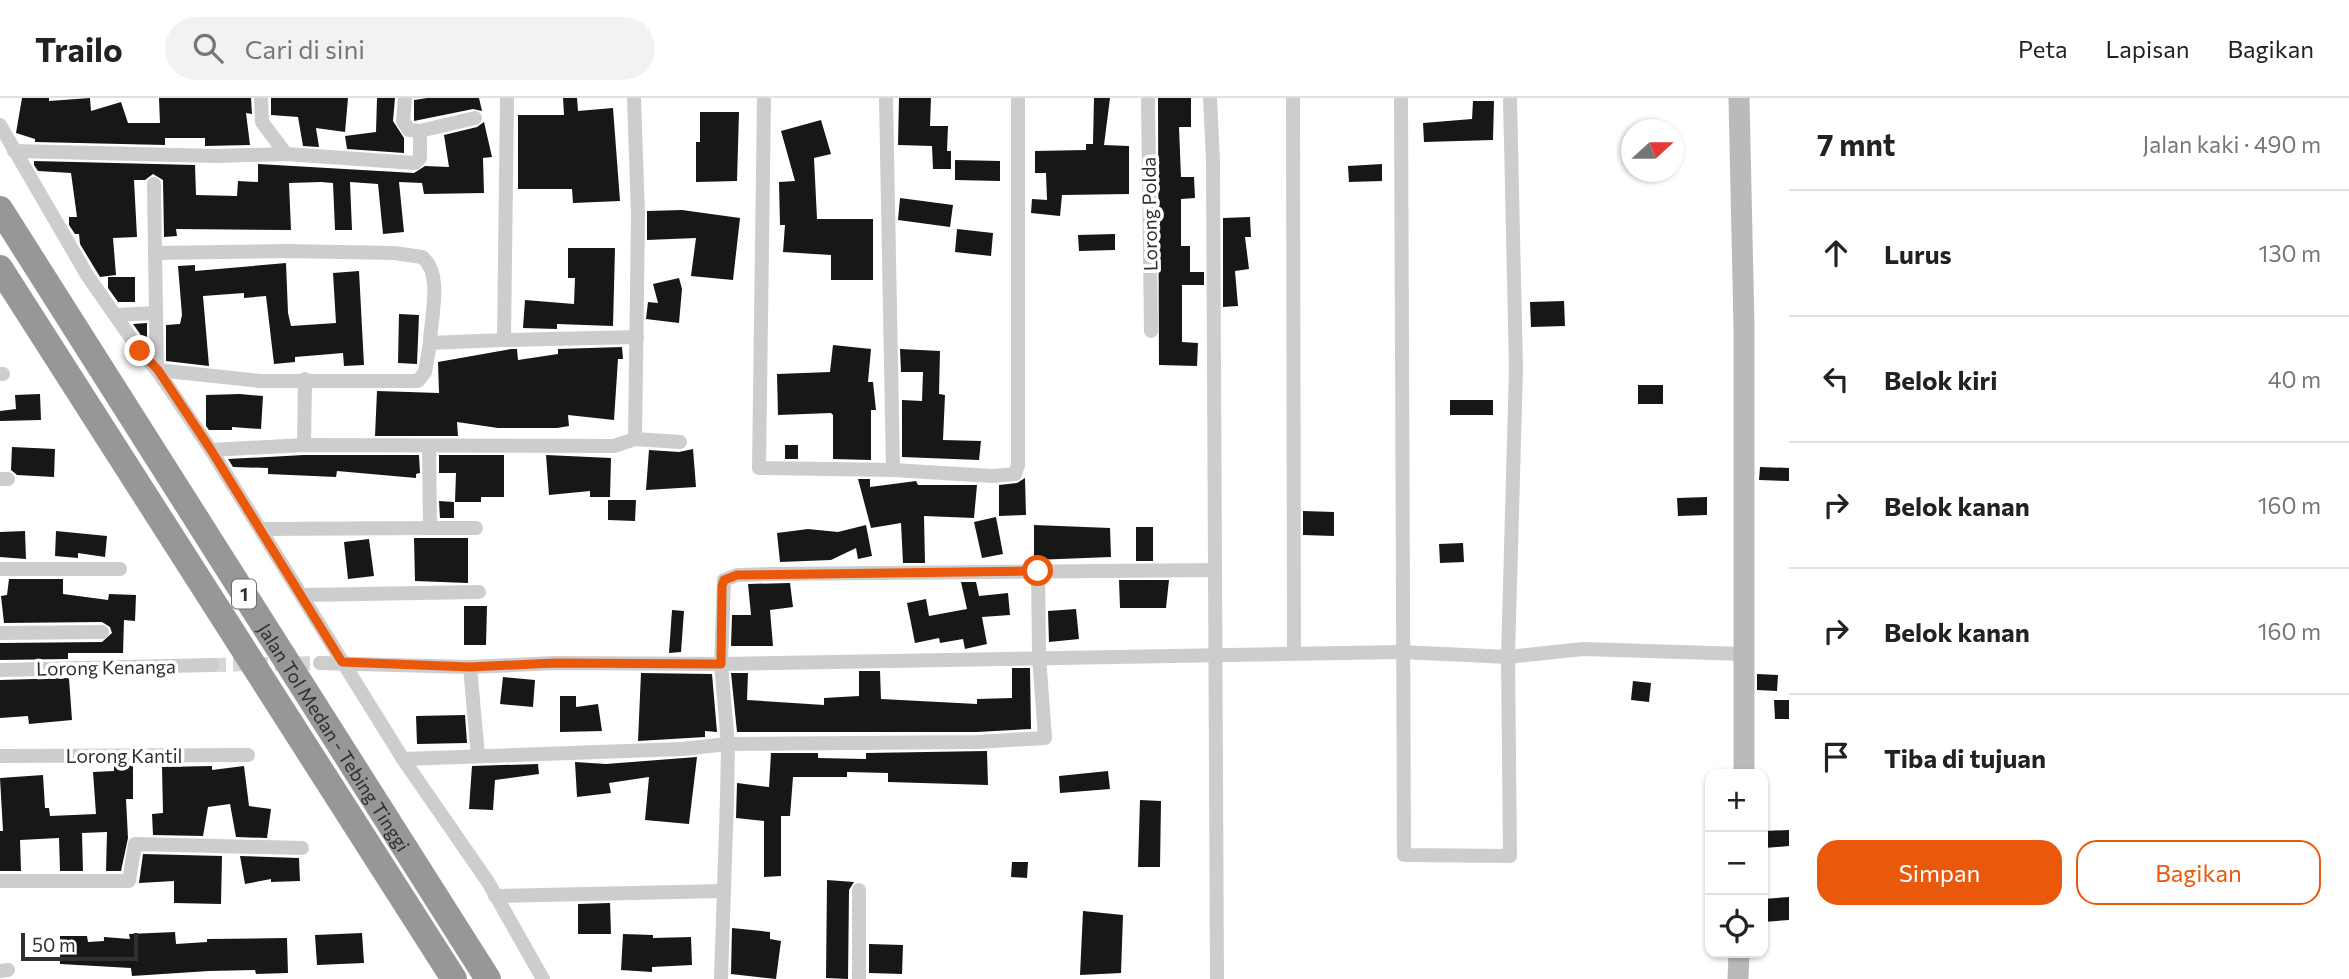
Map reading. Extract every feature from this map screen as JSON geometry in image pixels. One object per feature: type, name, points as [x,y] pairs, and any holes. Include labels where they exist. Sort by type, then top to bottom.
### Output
[{"type":"highway","name":"Jalan Tol Medan - Tebing Tinggi","points":[[0,209],[488,979]]},
{"type":"highway","name":"Jalan Tol Medan - Tebing Tinggi","points":[[0,268],[454,979]]},
{"type":"street","points":[[261,98],[262,122],[286,153]]},
{"type":"street","points":[[405,98],[405,128],[420,131],[475,118]]},
{"type":"street","points":[[504,340],[507,98]]},
{"type":"street","points":[[634,98],[638,215],[635,439]]},
{"type":"street","points":[[764,98],[760,468],[893,470],[992,476],[1015,474],[1018,466],[1018,98]]},
{"type":"street","points":[[886,98],[893,470]]},
{"type":"street","name":"Lorong Polda","points":[[1148,98],[1151,331]]},
{"type":"street","points":[[1210,98],[1213,161],[1217,654],[1217,979]]},
{"type":"street","points":[[1293,98],[1294,653]]},
{"type":"street","points":[[1401,98],[1401,652],[1404,855],[1510,856],[1508,657],[1516,369],[1510,98]]},
{"type":"street","points":[[1739,98],[1744,327],[1744,769]]},
{"type":"street","points":[[0,125],[87,275],[140,351],[158,370],[211,450],[403,759],[495,896],[542,979]]},
{"type":"street","points":[[15,150],[217,156],[286,153],[415,163],[420,158],[420,131]]},
{"type":"street","points":[[154,184],[158,370]]},
{"type":"street","points":[[155,253],[227,250],[394,253],[422,257],[431,269],[434,286],[430,343],[425,372],[418,381],[260,381],[158,370]]},
{"type":"street","points":[[116,315],[156,313]]},
{"type":"street","points":[[430,343],[637,337]]},
{"type":"street","points":[[304,445],[305,379]]},
{"type":"street","points":[[211,450],[304,445],[614,446],[635,439],[680,442]]},
{"type":"street","points":[[429,446],[430,528]]},
{"type":"street","points":[[261,529],[476,528]]},
{"type":"street","points":[[0,569],[120,569]]},
{"type":"street","points":[[721,979],[728,744],[721,664],[724,580],[737,575],[1215,570]]},
{"type":"street","points":[[403,759],[682,749],[728,744],[1035,741],[1045,738],[1039,656],[1038,571]]},
{"type":"street","points":[[302,596],[479,592]]},
{"type":"street","points":[[0,632],[102,632]]},
{"type":"street","points":[[320,663],[470,667],[569,663],[721,664],[1039,656],[1401,652],[1508,657],[1583,649],[1744,654]]},
{"type":"street","name":"Lorong Kenanga","points":[[0,670],[212,665]]},
{"type":"street","points":[[470,667],[478,756]]},
{"type":"street","name":"Lorong Kantil","points":[[0,756],[248,755]]},
{"type":"street","points":[[0,881],[129,881],[135,844],[302,848]]},
{"type":"street","points":[[859,890],[859,979]]},
{"type":"street","points":[[495,896],[724,891]]},
{"type":"street","points":[[1738,979],[1739,958]]},
{"type":"building","points":[[22,98],[49,98],[49,101],[90,98],[91,111],[121,102],[128,123],[160,123],[159,98],[251,98],[252,114],[246,113],[250,145],[205,146],[205,138],[165,138],[165,145],[35,142],[35,139],[16,133]]},
{"type":"building","points":[[271,98],[348,98],[345,132],[316,128],[319,147],[303,146],[298,117],[271,115]]},
{"type":"building","points":[[377,98],[395,98],[393,121],[404,138],[404,153],[347,149],[345,136],[376,132]]},
{"type":"building","points":[[479,98],[482,111],[473,109],[414,121],[414,100]]},
{"type":"building","points":[[563,98],[577,98],[578,111],[613,108],[620,201],[573,203],[572,189],[518,189],[518,115],[564,115]]},
{"type":"building","points":[[899,98],[931,98],[930,126],[948,126],[947,151],[951,151],[951,169],[933,169],[932,146],[898,145]]},
{"type":"building","points":[[1094,98],[1110,98],[1104,145],[1129,146],[1129,194],[1062,195],[1060,216],[1031,213],[1032,199],[1047,200],[1046,173],[1035,173],[1035,151],[1086,150],[1086,144],[1093,144]]},
{"type":"building","points":[[1158,98],[1191,98],[1191,127],[1179,127],[1181,177],[1194,177],[1195,198],[1181,199],[1181,246],[1190,246],[1190,272],[1204,272],[1204,285],[1182,285],[1182,342],[1198,343],[1197,366],[1159,365]]},
{"type":"building","points":[[1473,101],[1494,101],[1493,140],[1424,142],[1423,123],[1472,119]]},
{"type":"building","points":[[700,112],[739,112],[737,181],[696,182],[696,142],[700,142]]},
{"type":"building","points":[[821,120],[831,154],[814,158],[817,219],[873,219],[873,280],[831,280],[831,255],[783,252],[785,225],[780,225],[779,182],[795,181],[781,131]]},
{"type":"building","points":[[484,122],[492,157],[483,158],[484,193],[424,194],[422,183],[399,182],[404,232],[383,234],[378,184],[350,182],[352,230],[335,230],[333,183],[321,182],[289,183],[291,230],[176,229],[177,236],[164,237],[163,180],[153,174],[145,180],[134,180],[137,237],[113,238],[116,275],[100,277],[80,244],[79,234],[75,234],[69,225],[69,217],[77,217],[71,173],[38,171],[34,165],[34,161],[195,165],[196,195],[237,196],[238,181],[258,182],[258,164],[414,173],[425,166],[449,167],[444,135],[477,127]]},
{"type":"building","points":[[955,160],[1000,161],[1000,181],[955,180]]},
{"type":"building","points":[[1382,164],[1382,181],[1349,182],[1348,166]]},
{"type":"building","points":[[900,198],[953,205],[950,227],[898,220]]},
{"type":"building","points":[[682,210],[740,218],[733,280],[691,276],[696,238],[647,240],[647,211]]},
{"type":"building","points":[[1250,217],[1251,237],[1245,237],[1249,269],[1235,271],[1238,306],[1223,307],[1223,218]]},
{"type":"building","points":[[957,229],[993,233],[991,256],[955,252]]},
{"type":"building","points":[[1115,234],[1115,250],[1079,251],[1078,235]]},
{"type":"building","points":[[568,248],[615,248],[613,326],[557,324],[557,329],[523,328],[525,300],[574,304],[575,278],[568,278]]},
{"type":"building","points":[[286,263],[291,326],[336,323],[333,273],[359,271],[364,365],[344,366],[343,353],[295,357],[295,362],[274,364],[266,296],[244,298],[244,293],[203,296],[209,366],[166,361],[166,325],[180,324],[182,315],[178,266],[195,265],[195,271]]},
{"type":"building","points":[[108,277],[135,277],[135,302],[118,302],[108,288]]},
{"type":"building","points":[[679,278],[682,289],[679,323],[646,319],[648,302],[658,303],[653,284]]},
{"type":"building","points":[[1564,301],[1565,326],[1531,327],[1530,302]]},
{"type":"building","points":[[399,314],[419,315],[417,364],[398,363]]},
{"type":"building","points":[[147,323],[147,341],[145,341],[133,324]]},
{"type":"building","points":[[833,345],[871,349],[868,382],[873,382],[876,410],[871,410],[871,460],[833,459],[831,413],[778,415],[777,374],[830,372]]},
{"type":"building","points":[[622,347],[623,359],[618,359],[614,420],[568,415],[569,426],[557,428],[498,428],[457,422],[458,436],[375,436],[377,391],[439,393],[438,362],[511,349],[517,349],[518,360],[558,354],[558,349]]},
{"type":"building","points":[[900,349],[940,351],[939,394],[945,395],[943,440],[981,441],[979,460],[902,457],[902,400],[922,401],[923,372],[901,372]]},
{"type":"building","points":[[1638,385],[1663,385],[1663,404],[1638,404]]},
{"type":"building","points":[[40,394],[41,420],[0,421],[0,411],[16,409],[15,395]]},
{"type":"building","points":[[206,395],[263,396],[261,429],[232,427],[232,430],[209,430],[206,426]]},
{"type":"building","points":[[1450,400],[1493,400],[1493,415],[1450,415]]},
{"type":"building","points":[[785,445],[798,445],[798,459],[785,459]]},
{"type":"building","points":[[12,447],[55,449],[54,477],[17,475],[11,470]]},
{"type":"building","points":[[693,449],[696,487],[646,490],[649,450],[679,452]]},
{"type":"building","points":[[304,455],[419,455],[420,473],[416,474],[416,478],[337,471],[336,477],[268,474],[268,468],[233,467],[228,459]]},
{"type":"building","points":[[439,455],[504,455],[504,497],[481,497],[481,502],[455,502],[456,473],[439,473]]},
{"type":"building","points":[[546,455],[611,458],[610,497],[590,497],[590,491],[549,495]]},
{"type":"building","points":[[1760,467],[1789,468],[1789,481],[1759,480]]},
{"type":"building","points":[[1025,478],[1026,515],[999,516],[999,485],[1017,483]]},
{"type":"building","points":[[858,479],[870,479],[870,487],[916,481],[918,485],[977,485],[974,518],[924,516],[925,563],[903,563],[901,523],[871,528]]},
{"type":"building","points":[[1707,497],[1707,515],[1678,516],[1677,498]]},
{"type":"building","points":[[608,500],[636,500],[635,521],[608,520]]},
{"type":"building","points":[[439,501],[454,502],[454,518],[440,518]]},
{"type":"building","points":[[1303,511],[1334,512],[1334,536],[1303,535]]},
{"type":"building","points":[[996,517],[1003,554],[982,558],[974,522]]},
{"type":"building","points":[[866,525],[872,556],[858,559],[856,548],[831,560],[780,562],[777,533],[808,529],[838,532]]},
{"type":"building","points":[[1034,525],[1110,528],[1111,557],[1034,560]]},
{"type":"building","points":[[1136,527],[1153,527],[1153,561],[1136,561]]},
{"type":"building","points":[[25,531],[26,559],[0,557],[0,532]]},
{"type":"building","points":[[56,531],[107,536],[105,557],[78,553],[78,558],[55,556]]},
{"type":"building","points":[[414,538],[468,538],[468,583],[415,581]]},
{"type":"building","points":[[369,539],[374,576],[348,579],[344,542]]},
{"type":"building","points":[[1463,543],[1464,562],[1440,563],[1439,544]]},
{"type":"building","points":[[9,579],[63,579],[63,594],[108,600],[109,594],[136,595],[135,621],[124,620],[123,653],[68,653],[68,659],[0,660],[0,643],[102,642],[112,633],[110,627],[102,622],[4,623],[1,596],[7,595]]},
{"type":"building","points":[[1119,580],[1169,580],[1166,608],[1120,608]]},
{"type":"building","points":[[961,582],[976,582],[979,596],[1008,593],[1010,615],[982,617],[987,644],[965,649],[963,639],[940,643],[939,638],[915,643],[907,603],[926,599],[929,616],[967,609]]},
{"type":"building","points":[[790,583],[793,607],[770,610],[773,646],[731,646],[732,615],[751,615],[748,584]]},
{"type":"building","points":[[464,606],[487,606],[486,645],[464,645]]},
{"type":"building","points":[[1076,609],[1079,639],[1049,642],[1048,611]]},
{"type":"building","points":[[672,610],[684,611],[681,652],[669,653]]},
{"type":"building","points":[[1012,668],[1030,668],[1031,729],[977,732],[737,732],[731,673],[748,673],[747,700],[824,705],[824,698],[859,696],[859,671],[880,671],[881,699],[977,704],[977,699],[1012,698]]},
{"type":"building","points":[[641,673],[712,674],[717,732],[705,731],[705,737],[638,741]]},
{"type":"building","points":[[1757,674],[1778,675],[1777,691],[1757,690]]},
{"type":"building","points":[[503,677],[535,680],[533,707],[500,704]]},
{"type":"building","points":[[69,678],[72,720],[29,724],[28,716],[0,718],[0,680]]},
{"type":"building","points":[[1633,681],[1651,683],[1649,702],[1631,700]]},
{"type":"building","points":[[560,696],[576,696],[576,707],[598,704],[602,731],[560,732]]},
{"type":"building","points":[[1774,700],[1789,700],[1789,719],[1775,719]]},
{"type":"building","points":[[465,715],[467,743],[417,744],[416,716]]},
{"type":"building","points":[[987,751],[988,785],[888,782],[888,773],[847,772],[847,777],[793,777],[790,816],[781,816],[781,876],[764,877],[764,821],[736,818],[737,783],[769,787],[771,753],[818,753],[818,758],[866,759],[866,753]]},
{"type":"building","points":[[697,757],[689,824],[645,820],[649,777],[609,783],[611,793],[577,797],[575,762],[606,764]]},
{"type":"building","points":[[538,764],[539,774],[495,780],[493,810],[469,809],[472,766]]},
{"type":"building","points":[[114,765],[133,765],[133,799],[126,799],[128,838],[121,871],[106,871],[107,832],[82,833],[83,871],[60,871],[59,838],[20,840],[21,871],[0,871],[0,831],[3,831],[0,778],[43,775],[45,808],[49,808],[50,816],[96,814],[93,772],[114,771]]},
{"type":"building","points":[[212,766],[212,770],[244,766],[249,806],[271,809],[267,838],[236,837],[230,804],[208,807],[203,836],[153,835],[152,814],[163,813],[162,767]]},
{"type":"building","points":[[1108,771],[1110,789],[1060,793],[1059,776]]},
{"type":"building","points":[[1140,800],[1161,801],[1160,867],[1138,867]]},
{"type":"building","points":[[1789,830],[1789,846],[1768,848],[1768,831]]},
{"type":"building","points":[[143,854],[222,856],[221,904],[174,903],[174,881],[139,883]]},
{"type":"building","points":[[240,856],[299,858],[300,881],[271,882],[271,879],[245,884]]},
{"type":"building","points":[[1012,862],[1028,862],[1027,878],[1011,877]]},
{"type":"building","points":[[827,880],[854,882],[849,890],[848,979],[826,978]]},
{"type":"building","points":[[1789,897],[1789,920],[1768,922],[1768,899]]},
{"type":"building","points":[[610,903],[611,934],[578,934],[578,904]]},
{"type":"building","points":[[1083,911],[1123,915],[1121,973],[1080,975]]},
{"type":"building","points":[[732,928],[770,932],[770,939],[781,941],[776,979],[731,974]]},
{"type":"building","points":[[175,932],[176,944],[207,942],[207,939],[287,938],[288,973],[256,974],[255,970],[132,976],[131,968],[60,964],[60,936],[87,936],[88,942],[104,941],[104,937],[130,939],[129,934]]},
{"type":"building","points":[[362,933],[364,963],[317,965],[315,935]]},
{"type":"building","points":[[623,934],[653,935],[653,938],[691,937],[692,965],[652,967],[652,972],[621,970]]},
{"type":"building","points":[[869,944],[903,945],[902,974],[869,973]]},
{"type":"tunnel","points":[[212,665],[320,663]]},
{"type":"route","points":[[140,351],[158,370],[211,450],[342,662],[470,667],[555,663],[721,664],[722,586],[724,580],[737,575],[1038,571]]}]
